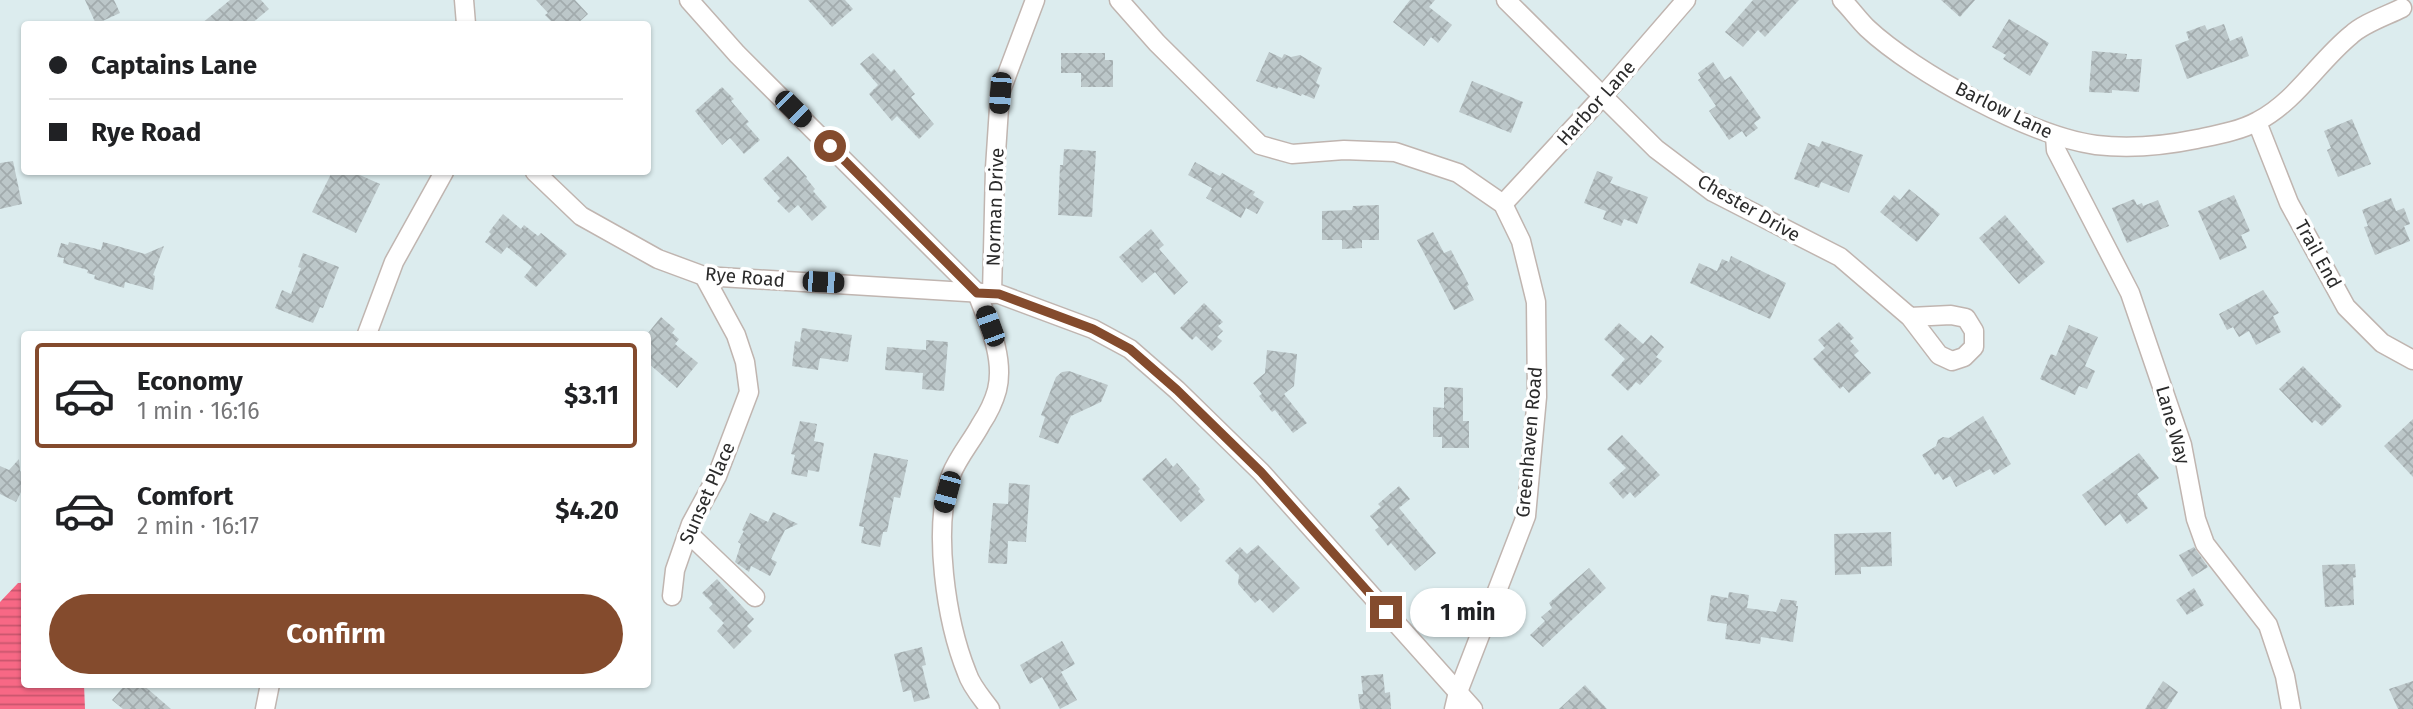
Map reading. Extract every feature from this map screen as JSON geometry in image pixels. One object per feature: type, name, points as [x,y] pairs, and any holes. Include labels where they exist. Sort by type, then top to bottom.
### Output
[{"type":"street","points":[[464,0],[466,21]]},
{"type":"street","points":[[689,0],[737,54],[985,293]]},
{"type":"street","name":"Norman Drive","points":[[990,709],[967,676],[954,631],[942,543],[942,511],[952,473],[983,421],[997,390],[999,362],[985,293],[1000,93],[1034,0]]},
{"type":"street","name":"Greenhaven Road","points":[[1119,0],[1157,43],[1259,145],[1292,153],[1344,150],[1395,152],[1458,173],[1503,204],[1521,241],[1536,302],[1538,397],[1526,516],[1456,701]]},
{"type":"street","name":"Chester Drive","points":[[1506,0],[1656,149],[1713,192],[1840,257],[1910,317]]},
{"type":"street","name":"Harbor Lane","points":[[1503,204],[1602,97],[1686,0]]},
{"type":"street","name":"Barlow Lane","points":[[1842,0],[1868,28],[1917,65],[1990,107],[2055,136],[2096,145],[2131,148],[2209,137],[2257,122],[2299,89],[2352,34],[2402,8]]},
{"type":"street","name":"Trail End","points":[[2257,122],[2290,203],[2346,307],[2382,344],[2413,360]]},
{"type":"street","name":"Lane Way","points":[[2055,136],[2056,150],[2130,293],[2182,445],[2196,519],[2205,544],[2267,625],[2286,676],[2291,709]]},
{"type":"street","points":[[368,331],[394,262],[442,175]]},
{"type":"street","name":"Rye Road","points":[[538,175],[581,216],[657,259],[704,276],[999,294],[1093,329],[1130,349],[1177,390],[1261,472],[1456,701]]},
{"type":"street","name":"Sunset Place","points":[[672,596],[675,570],[688,533],[717,476],[749,392],[745,362],[736,335],[704,276]]},
{"type":"street","points":[[688,533],[755,597]]},
{"type":"street","points":[[265,709],[269,688]]},
{"type":"street","points":[[1456,701],[1473,709]]},
{"type":"shaded area","points":[[21,583],[21,688],[84,688],[85,709],[0,709],[0,602]]},
{"type":"building","points":[[85,0],[114,0],[120,13],[103,21],[95,21]]},
{"type":"building","points":[[230,0],[261,0],[269,9],[255,21],[205,21]]},
{"type":"building","points":[[536,0],[575,0],[588,14],[580,21],[551,21],[545,15],[548,13]]},
{"type":"building","points":[[808,0],[845,0],[853,9],[832,27]]},
{"type":"building","points":[[1410,0],[1435,0],[1429,7],[1452,25],[1438,43],[1431,37],[1424,46],[1393,22]]},
{"type":"building","points":[[1753,0],[1799,0],[1765,37],[1758,30],[1743,47],[1725,32]]},
{"type":"building","points":[[1941,0],[1975,0],[1960,17]]},
{"type":"building","points":[[2009,19],[2049,43],[2030,76],[2003,59],[2006,55],[1992,47]]},
{"type":"building","points":[[2224,24],[2230,41],[2242,36],[2249,56],[2187,79],[2175,45],[2189,40],[2186,32],[2205,25],[2207,30]]},
{"type":"building","points":[[2092,51],[2127,54],[2126,59],[2142,59],[2139,92],[2089,92]]},
{"type":"building","points":[[1269,52],[1282,58],[1284,54],[1291,57],[1300,55],[1322,68],[1316,83],[1320,85],[1314,99],[1256,81]]},
{"type":"building","points":[[873,53],[891,72],[894,69],[915,94],[911,97],[934,124],[919,139],[897,116],[892,121],[869,94],[878,85],[860,64]]},
{"type":"building","points":[[1061,53],[1105,53],[1105,60],[1113,60],[1113,87],[1081,87],[1081,73],[1061,73]]},
{"type":"building","points":[[1713,62],[1725,80],[1731,76],[1761,118],[1754,123],[1758,128],[1746,137],[1742,131],[1729,140],[1709,111],[1716,106],[1698,80],[1701,78],[1698,73]]},
{"type":"building","points":[[1472,81],[1523,102],[1511,133],[1459,112]]},
{"type":"building","points":[[722,87],[734,99],[731,101],[760,140],[744,154],[730,138],[722,145],[695,111]]},
{"type":"building","points":[[2352,119],[2371,164],[2338,177],[2327,150],[2331,148],[2324,131]]},
{"type":"building","points":[[1822,141],[1863,155],[1849,193],[1821,182],[1819,188],[1794,179],[1808,143],[1819,147]]},
{"type":"building","points":[[1064,149],[1096,151],[1092,217],[1058,215],[1060,165],[1063,165]]},
{"type":"building","points":[[788,156],[807,177],[815,189],[813,191],[827,207],[812,221],[798,205],[789,213],[777,201],[780,198],[763,179]]},
{"type":"building","points":[[13,161],[22,204],[0,209],[0,163]]},
{"type":"building","points":[[1195,162],[1220,176],[1222,173],[1255,192],[1253,195],[1264,202],[1257,214],[1246,208],[1241,218],[1206,198],[1212,188],[1188,175]]},
{"type":"building","points":[[1597,171],[1613,177],[1610,183],[1648,197],[1637,224],[1624,219],[1621,226],[1603,219],[1606,211],[1584,203]]},
{"type":"building","points":[[330,175],[360,175],[380,184],[356,233],[312,212]]},
{"type":"building","points":[[1909,189],[1940,214],[1917,242],[1880,212],[1894,195],[1900,200]]},
{"type":"building","points":[[2234,195],[2250,231],[2241,235],[2247,248],[2220,260],[2198,211]]},
{"type":"building","points":[[2391,198],[2396,211],[2404,208],[2410,224],[2404,226],[2410,241],[2375,255],[2364,227],[2368,226],[2362,210]]},
{"type":"building","points":[[2134,199],[2137,205],[2142,203],[2143,206],[2158,200],[2169,226],[2127,243],[2112,208]]},
{"type":"building","points":[[1379,205],[1379,240],[1362,240],[1362,248],[1342,249],[1342,240],[1322,240],[1322,211],[1352,210],[1353,206]]},
{"type":"building","points":[[503,214],[521,229],[524,225],[538,236],[541,233],[567,254],[536,287],[524,277],[532,267],[507,247],[501,254],[485,242]]},
{"type":"building","points":[[2005,215],[2045,262],[2019,284],[1979,238]]},
{"type":"building","points":[[1151,229],[1164,245],[1159,249],[1188,282],[1174,295],[1155,272],[1142,283],[1119,257]]},
{"type":"building","points":[[1433,232],[1444,253],[1451,250],[1474,300],[1454,310],[1417,240]]},
{"type":"building","points":[[69,242],[101,250],[103,242],[145,254],[164,246],[153,275],[153,290],[125,282],[124,288],[94,279],[95,275],[87,273],[88,270],[63,263],[64,258],[57,257],[61,243],[68,245]]},
{"type":"building","points":[[303,253],[339,267],[323,308],[320,307],[313,323],[275,308],[282,290],[291,294],[301,268],[298,267]]},
{"type":"building","points":[[1731,256],[1786,283],[1770,319],[1690,283],[1699,263],[1717,271],[1722,259],[1729,262]]},
{"type":"building","points":[[2263,290],[2279,313],[2273,316],[2281,332],[2256,345],[2249,331],[2239,337],[2233,327],[2227,330],[2219,314]]},
{"type":"building","points":[[1204,303],[1223,322],[1218,326],[1223,331],[1217,337],[1222,341],[1212,351],[1196,336],[1192,340],[1180,328]]},
{"type":"building","points":[[661,317],[675,329],[672,333],[679,339],[675,344],[698,363],[677,388],[651,366],[650,331]]},
{"type":"building","points":[[1839,322],[1854,338],[1850,341],[1859,351],[1854,355],[1871,373],[1849,393],[1843,386],[1840,389],[1813,359],[1825,348],[1818,340]]},
{"type":"building","points":[[1619,323],[1643,344],[1651,335],[1664,347],[1656,357],[1662,361],[1640,385],[1636,382],[1628,391],[1611,375],[1625,359],[1604,339]]},
{"type":"building","points":[[2069,325],[2098,337],[2085,366],[2095,371],[2087,389],[2079,386],[2075,395],[2040,379],[2051,354],[2056,356]]},
{"type":"building","points":[[802,328],[852,335],[848,362],[820,358],[818,370],[792,366],[795,341],[800,342]]},
{"type":"building","points":[[926,340],[948,342],[944,391],[922,389],[923,373],[885,370],[887,347],[926,350]]},
{"type":"building","points":[[1267,350],[1297,354],[1294,386],[1284,394],[1307,423],[1293,433],[1275,410],[1272,412],[1259,396],[1262,394],[1253,383],[1265,373]]},
{"type":"building","points":[[2303,366],[2342,406],[2322,426],[2315,420],[2312,423],[2279,389]]},
{"type":"building","points":[[1069,371],[1108,385],[1101,402],[1071,416],[1058,444],[1039,437],[1045,417],[1041,415],[1056,377]]},
{"type":"building","points":[[1444,387],[1463,388],[1463,421],[1469,421],[1469,448],[1442,448],[1442,437],[1433,437],[1433,407],[1444,408]]},
{"type":"building","points":[[1983,416],[2011,464],[1994,475],[1990,469],[1956,487],[1950,476],[1943,480],[1938,473],[1935,475],[1922,455],[1936,446],[1938,440],[1949,438]]},
{"type":"building","points":[[2413,419],[2413,477],[2384,446]]},
{"type":"building","points":[[800,421],[817,424],[814,441],[824,443],[819,472],[808,470],[807,477],[791,474],[795,455],[791,454]]},
{"type":"building","points":[[1622,435],[1660,475],[1635,498],[1630,492],[1623,499],[1609,483],[1626,468],[1607,449]]},
{"type":"building","points":[[874,453],[908,460],[900,498],[894,497],[887,532],[883,532],[880,547],[861,543],[864,527],[859,526]]},
{"type":"building","points":[[2139,453],[2159,478],[2137,494],[2148,508],[2127,524],[2120,514],[2105,526],[2082,495]]},
{"type":"building","points":[[1166,458],[1173,467],[1177,463],[1200,489],[1198,491],[1205,500],[1181,522],[1142,479]]},
{"type":"building","points":[[19,459],[21,492],[16,502],[0,494],[0,466],[9,470]]},
{"type":"building","points":[[1009,483],[1030,485],[1026,542],[1008,541],[1007,564],[988,563],[993,503],[1008,504]]},
{"type":"building","points":[[1399,486],[1410,499],[1399,508],[1436,553],[1415,571],[1391,543],[1388,546],[1375,530],[1379,527],[1370,516],[1381,507],[1378,504]]},
{"type":"building","points":[[773,512],[798,524],[785,530],[771,559],[777,562],[770,576],[751,566],[749,572],[735,562],[741,544],[738,542],[744,531],[742,530],[750,513],[768,522]]},
{"type":"building","points":[[1891,532],[1892,566],[1861,567],[1861,574],[1835,575],[1834,534]]},
{"type":"building","points":[[1258,545],[1300,588],[1273,613],[1260,599],[1255,603],[1238,584],[1239,575],[1225,561],[1240,547],[1247,554]]},
{"type":"building","points":[[2194,547],[2208,567],[2192,577],[2179,555]]},
{"type":"building","points":[[2355,564],[2354,605],[2325,607],[2322,565]]},
{"type":"building","points":[[1589,568],[1606,588],[1543,647],[1530,635],[1545,621],[1541,617],[1552,608],[1549,603]]},
{"type":"building","points":[[717,579],[754,619],[747,626],[752,631],[734,649],[717,631],[724,623],[709,608],[713,604],[702,593]]},
{"type":"building","points":[[2194,588],[2204,605],[2187,615],[2176,600]]},
{"type":"building","points":[[1729,592],[1749,595],[1747,608],[1776,612],[1781,599],[1797,601],[1793,642],[1761,637],[1760,644],[1725,639],[1727,624],[1707,621],[1711,595],[1728,598]]},
{"type":"building","points":[[1062,641],[1075,664],[1061,672],[1077,700],[1060,709],[1042,677],[1030,684],[1020,665]]},
{"type":"building","points":[[922,647],[926,665],[922,666],[930,698],[914,702],[911,690],[903,692],[894,654]]},
{"type":"building","points":[[1383,674],[1385,693],[1390,692],[1391,709],[1360,709],[1358,694],[1363,694],[1361,676]]},
{"type":"building","points":[[2163,681],[2178,692],[2167,709],[2145,709]]},
{"type":"building","points":[[2413,681],[2413,709],[2398,709],[2389,689]]},
{"type":"building","points":[[1585,685],[1607,709],[1559,709]]},
{"type":"building","points":[[122,688],[147,688],[171,709],[123,709],[112,700]]},
{"type":"route","points":[[830,146],[977,293],[999,294],[1093,329],[1130,349],[1177,390],[1261,472],[1386,612]]}]
